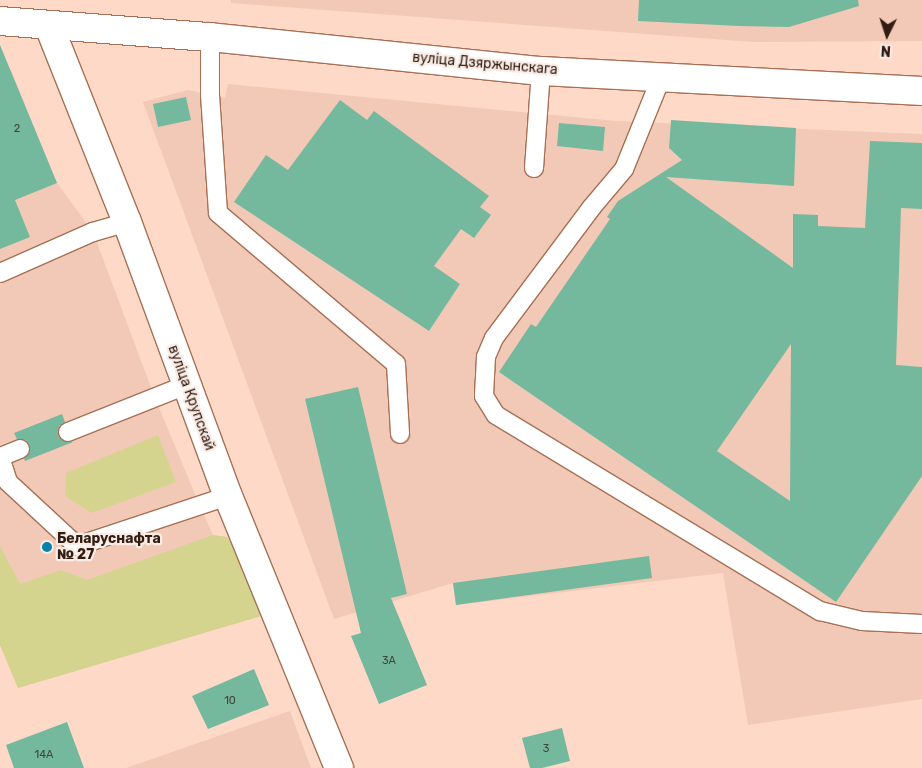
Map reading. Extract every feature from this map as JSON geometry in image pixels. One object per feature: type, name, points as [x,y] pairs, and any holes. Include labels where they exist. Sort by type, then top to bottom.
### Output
[{"type":"street","name":"вуліца Дзяржынскага","points":[[0,21],[210,37],[541,70],[922,91]]},
{"type":"street","name":"вуліца Крупскай","points":[[49,26],[127,222],[228,496],[339,768]]},
{"type":"lane","points":[[210,37],[210,95],[218,213],[396,364],[400,434]]},
{"type":"lane","points":[[534,168],[541,70]]},
{"type":"lane","points":[[661,78],[624,169],[592,207],[494,338],[486,357],[484,396],[496,415],[820,612],[862,621],[922,624]]},
{"type":"lane","points":[[0,273],[93,232],[127,222]]},
{"type":"lane","points":[[68,432],[186,385]]},
{"type":"lane","points":[[20,449],[0,458],[8,482],[77,546],[228,496]]},
{"type":"shaded area","points":[[231,0],[922,0],[922,41],[753,42],[231,3]]},
{"type":"shaded area","points":[[11,70],[57,183],[93,232],[155,398],[213,535],[227,537],[261,616],[18,688],[0,645],[0,75]]},
{"type":"shaded area","points":[[228,84],[616,121],[922,134],[922,699],[748,725],[723,573],[456,605],[453,583],[334,619],[143,102],[188,90],[225,98]]},
{"type":"shaded area","points":[[290,711],[311,768],[126,768]]},
{"type":"green space","points":[[158,435],[176,482],[92,513],[65,496],[66,473]]},
{"type":"green space","points":[[213,535],[227,537],[238,550],[261,616],[18,688],[0,645],[0,546],[20,584],[61,570],[87,580]]},
{"type":"building","points":[[639,0],[858,0],[859,6],[789,27],[739,26],[638,21]]},
{"type":"building","points":[[0,45],[57,183],[15,200],[30,237],[0,249]]},
{"type":"building","points":[[186,97],[191,120],[158,127],[153,104]]},
{"type":"building","points":[[340,100],[367,120],[374,111],[489,196],[480,207],[491,215],[474,238],[461,229],[434,266],[460,284],[429,331],[234,202],[266,155],[288,170]]},
{"type":"building","points":[[671,120],[796,128],[794,186],[666,177],[793,268],[793,214],[818,215],[818,226],[865,228],[870,141],[922,143],[922,209],[901,208],[896,365],[922,367],[922,476],[836,602],[499,372],[531,324],[536,327],[610,219],[607,217],[618,201],[682,160],[669,148]],"holes":[[[791,344],[790,501],[717,451]]]},
{"type":"building","points":[[559,123],[605,127],[603,151],[557,146]]},
{"type":"building","points":[[358,387],[407,594],[391,598],[427,685],[379,704],[351,636],[361,633],[305,399]]},
{"type":"building","points":[[62,414],[65,422],[59,426],[58,436],[66,442],[73,442],[25,461],[24,459],[30,451],[30,446],[26,440],[17,439],[14,433]]},
{"type":"building","points":[[649,556],[652,578],[456,605],[453,583]]},
{"type":"building","points":[[254,669],[269,705],[208,729],[192,696]]},
{"type":"building","points":[[67,722],[84,768],[14,768],[6,745]]},
{"type":"building","points":[[562,728],[570,761],[542,768],[530,768],[522,738]]},
{"type":"place","name":"Беларуснафта № 27","points":[[47,547]]}]
